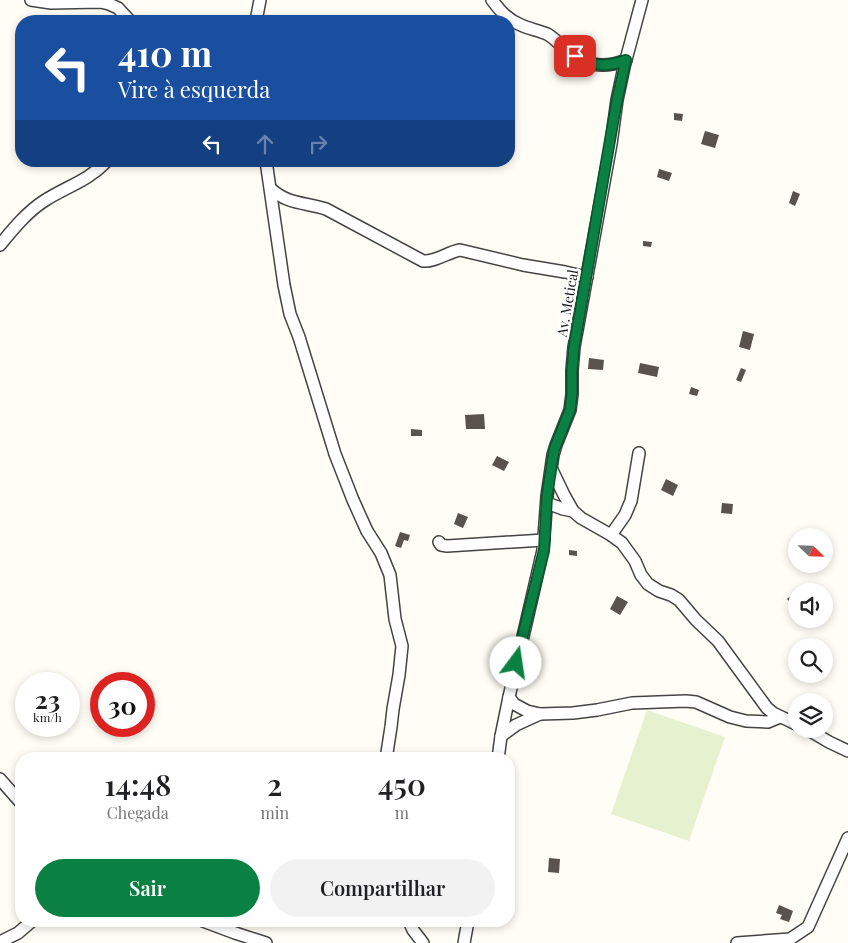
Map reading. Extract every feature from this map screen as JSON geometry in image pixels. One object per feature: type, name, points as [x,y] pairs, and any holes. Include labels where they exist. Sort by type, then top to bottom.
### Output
[{"type":"street","points":[[31,0],[51,3],[100,2],[118,8],[124,15]]},
{"type":"street","points":[[257,15],[260,0]]},
{"type":"street","points":[[492,0],[505,15]]},
{"type":"street","name":"Av. Metical","points":[[499,752],[509,697],[544,550],[547,503],[554,450],[570,410],[574,347],[617,100],[642,0]]},
{"type":"street","points":[[515,22],[548,34],[567,50],[595,65],[606,66],[626,60]]},
{"type":"street","points":[[0,245],[20,221],[38,205],[90,176],[101,167]]},
{"type":"street","points":[[267,167],[290,314],[299,337],[335,454],[367,531],[381,554],[390,575],[394,614],[402,646],[387,752]]},
{"type":"street","points":[[270,189],[277,195],[292,202],[326,209],[423,261],[433,260],[460,250],[587,278]]},
{"type":"street","points":[[612,535],[625,515],[631,501],[639,453]]},
{"type":"street","points":[[552,470],[564,495],[568,510]]},
{"type":"street","points":[[547,503],[568,510],[612,535],[622,543],[648,584],[678,600],[718,641],[767,708],[788,720]]},
{"type":"street","points":[[546,518],[555,510],[568,510]]},
{"type":"street","points":[[439,542],[441,545],[447,546],[544,540]]},
{"type":"street","points":[[509,697],[514,704],[528,712],[540,714],[608,709],[632,703],[686,701],[696,702],[730,717],[746,721],[768,722],[780,717]]},
{"type":"street","points":[[501,736],[516,725],[540,714]]},
{"type":"street","points":[[822,738],[848,751]]},
{"type":"street","points":[[0,779],[15,796]]},
{"type":"street","points":[[737,943],[795,941],[808,927],[848,838]]},
{"type":"street","points":[[0,942],[18,934],[26,927]]},
{"type":"street","points":[[219,927],[266,943]]},
{"type":"street","points":[[412,927],[423,943]]},
{"type":"street","points":[[464,943],[467,927]]},
{"type":"green space","points":[[647,710],[725,737],[689,841],[611,814]]},
{"type":"building","points":[[674,113],[683,114],[682,121],[674,120]]},
{"type":"building","points":[[705,131],[719,135],[715,148],[701,144]]},
{"type":"building","points":[[659,169],[672,173],[669,181],[657,177]]},
{"type":"building","points":[[793,191],[800,194],[795,206],[789,203]]},
{"type":"building","points":[[643,241],[652,242],[651,247],[643,246]]},
{"type":"building","points":[[743,331],[754,334],[750,350],[739,347]]},
{"type":"building","points":[[589,358],[604,360],[603,370],[588,369]]},
{"type":"building","points":[[640,363],[659,367],[657,377],[638,373]]},
{"type":"building","points":[[741,368],[746,370],[741,382],[736,380]]},
{"type":"building","points":[[691,387],[699,390],[697,396],[689,394]]},
{"type":"building","points":[[484,414],[485,429],[466,429],[465,415]]},
{"type":"building","points":[[411,429],[422,430],[422,436],[411,436]]},
{"type":"building","points":[[497,456],[509,462],[504,471],[492,465]]},
{"type":"building","points":[[666,479],[678,485],[673,496],[661,490]]},
{"type":"building","points":[[722,503],[733,504],[732,514],[721,513]]},
{"type":"building","points":[[458,513],[468,517],[463,528],[454,524]]},
{"type":"building","points":[[400,532],[410,535],[408,541],[404,540],[401,548],[395,546]]},
{"type":"building","points":[[569,550],[577,551],[577,556],[569,555]]},
{"type":"building","points":[[617,596],[628,602],[620,615],[610,609]]},
{"type":"building","points":[[549,858],[560,859],[559,873],[548,872]]},
{"type":"building","points":[[779,905],[793,911],[789,922],[780,919],[782,915],[776,913]]},
{"type":"route","points":[[516,663],[544,550],[547,496],[554,450],[570,410],[574,347],[584,299],[617,100],[626,60],[606,66],[595,65],[575,56]]}]
